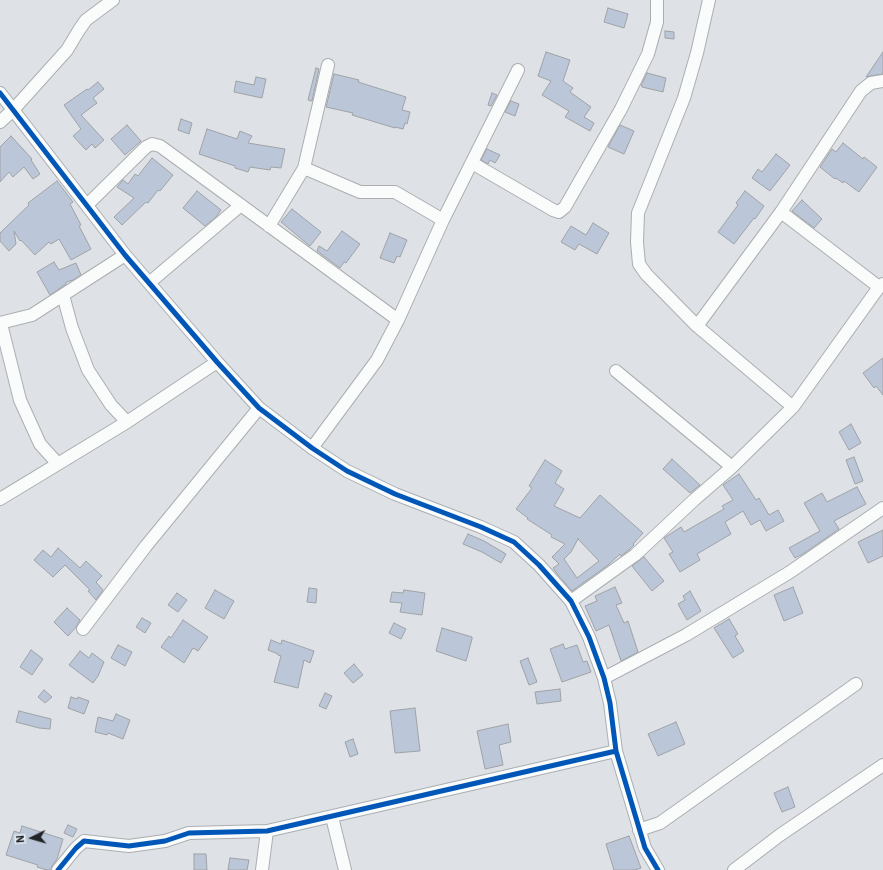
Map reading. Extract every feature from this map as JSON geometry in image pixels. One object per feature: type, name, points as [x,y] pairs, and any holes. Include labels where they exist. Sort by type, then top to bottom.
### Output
[{"type":"street","points":[[0,122],[13,110],[67,50],[86,20],[113,0]]},
{"type":"street","points":[[472,163],[553,210],[560,212],[565,207],[621,109],[648,54],[657,22],[657,0]]},
{"type":"street","points":[[710,0],[684,98],[638,213],[637,242],[639,264],[646,274],[697,326],[793,407]]},
{"type":"street","points":[[269,226],[304,168],[328,65]]},
{"type":"street","points":[[312,448],[377,360],[398,320],[443,220],[518,70]]},
{"type":"street","points":[[697,326],[781,212],[861,91],[871,83],[883,81]]},
{"type":"street","points":[[0,93],[125,254],[258,408],[312,448],[347,471],[395,494],[481,527],[514,542],[539,565],[572,601],[589,637],[604,678],[610,703],[616,751],[645,848],[658,870]]},
{"type":"street","points":[[87,206],[146,147],[152,144],[160,146],[398,320]]},
{"type":"street","points":[[304,168],[360,192],[395,192],[443,220]]},
{"type":"street","points":[[149,283],[241,205]]},
{"type":"street","points":[[572,601],[635,556],[694,500],[732,467],[793,407],[881,286],[781,212]]},
{"type":"street","points":[[58,464],[40,444],[20,400],[1,324],[32,315],[125,254]]},
{"type":"street","points":[[63,295],[72,328],[88,370],[111,405],[126,422]]},
{"type":"street","points":[[0,499],[126,422],[217,362]]},
{"type":"street","points":[[616,371],[732,467]]},
{"type":"street","points":[[83,629],[146,546],[258,408]]},
{"type":"street","points":[[604,678],[686,635],[790,572],[883,508]]},
{"type":"street","points":[[639,830],[660,823],[856,684]]},
{"type":"street","points":[[58,870],[76,848],[84,841],[129,846],[165,840],[189,833],[267,831],[616,751]]},
{"type":"street","points":[[734,870],[780,835],[883,765]]},
{"type":"street","points":[[332,817],[345,870]]},
{"type":"street","points":[[262,870],[267,831]]},
{"type":"building","points":[[608,8],[628,14],[624,28],[604,22]]},
{"type":"building","points":[[665,31],[674,32],[674,39],[665,38]]},
{"type":"building","points":[[546,52],[570,60],[563,81],[573,88],[570,92],[591,107],[584,117],[594,123],[590,131],[565,117],[569,111],[542,95],[551,81],[538,76]]},
{"type":"building","points":[[883,52],[883,74],[866,77]]},
{"type":"building","points":[[316,68],[319,69],[312,101],[308,100]]},
{"type":"building","points":[[647,73],[666,78],[663,92],[641,86]]},
{"type":"building","points":[[334,74],[359,80],[358,82],[406,97],[402,110],[410,112],[407,124],[405,123],[403,129],[395,128],[352,115],[353,113],[326,107]]},
{"type":"building","points":[[256,77],[266,79],[262,98],[234,92],[236,81],[254,85]]},
{"type":"building","points":[[98,82],[104,89],[93,98],[97,103],[81,115],[104,140],[95,148],[92,144],[86,150],[73,136],[81,129],[64,105]]},
{"type":"building","points":[[492,93],[497,95],[491,106],[488,105]]},
{"type":"building","points":[[511,101],[519,104],[515,116],[505,112]]},
{"type":"building","points":[[181,119],[192,123],[189,134],[178,130]]},
{"type":"building","points":[[127,125],[141,141],[125,155],[111,139]]},
{"type":"building","points":[[620,125],[634,131],[624,154],[608,147]]},
{"type":"building","points":[[207,129],[237,139],[240,131],[252,136],[248,143],[285,149],[281,168],[271,167],[270,170],[250,167],[248,172],[199,154]]},
{"type":"building","points":[[11,136],[32,159],[31,160],[40,174],[33,179],[24,167],[13,177],[9,172],[0,182],[0,147]]},
{"type":"building","points":[[843,143],[863,159],[864,157],[877,167],[859,192],[844,181],[843,183],[836,178],[835,179],[820,167],[832,149],[836,152]]},
{"type":"building","points":[[487,149],[500,155],[495,163],[490,160],[488,164],[481,160]]},
{"type":"building","points":[[776,154],[790,165],[770,191],[752,178],[758,169],[762,172]]},
{"type":"building","points":[[152,158],[173,175],[148,203],[146,202],[122,225],[114,217],[134,198],[117,187],[123,180],[128,184],[135,174],[138,176]]},
{"type":"building","points":[[57,181],[73,202],[70,204],[91,249],[71,260],[59,239],[51,244],[49,242],[35,255],[21,240],[20,241],[14,231],[16,244],[9,251],[0,241],[0,233],[29,205],[28,203]]},
{"type":"building","points":[[197,191],[221,210],[216,217],[205,226],[183,208]]},
{"type":"building","points":[[745,191],[764,206],[734,244],[718,232],[738,205],[736,203]]},
{"type":"building","points":[[802,200],[822,219],[814,228],[792,211]]},
{"type":"building","points":[[292,209],[321,232],[310,246],[281,222]]},
{"type":"building","points":[[593,223],[609,233],[597,254],[579,244],[575,250],[561,242],[571,226],[586,235]]},
{"type":"building","points":[[342,231],[360,244],[346,263],[344,262],[340,268],[317,251],[319,246],[327,251]]},
{"type":"building","points":[[390,233],[407,240],[400,257],[397,256],[394,263],[380,258]]},
{"type":"building","points":[[54,262],[59,270],[76,263],[81,275],[66,282],[66,284],[50,295],[37,272]]},
{"type":"building","points":[[883,358],[883,395],[876,386],[874,388],[863,373]]},
{"type":"building","points":[[851,424],[861,443],[849,450],[839,432]]},
{"type":"building","points":[[854,457],[863,481],[855,484],[846,460]]},
{"type":"building","points":[[672,459],[700,485],[690,493],[663,469]]},
{"type":"building","points":[[545,460],[562,471],[555,483],[564,489],[554,506],[580,518],[600,495],[643,533],[630,549],[621,556],[620,554],[608,565],[572,591],[553,568],[559,564],[552,557],[565,544],[551,537],[552,535],[527,519],[528,518],[516,509],[532,488],[529,486]],"holes":[[[578,539],[599,561],[577,578],[564,559],[571,552]]]},
{"type":"building","points":[[739,474],[756,500],[759,498],[769,515],[778,510],[784,521],[766,531],[760,520],[751,525],[743,511],[725,522],[731,534],[697,554],[700,560],[680,572],[669,554],[673,552],[664,538],[681,527],[684,532],[724,509],[722,506],[733,500],[723,485]]},
{"type":"building","points":[[857,487],[866,504],[834,521],[839,529],[795,558],[789,548],[820,531],[804,503],[822,493],[827,502]]},
{"type":"building","points":[[883,530],[883,556],[868,563],[858,542]]},
{"type":"building","points":[[468,534],[484,541],[506,554],[501,563],[482,552],[463,544]]},
{"type":"building","points":[[58,548],[80,568],[86,561],[102,576],[96,582],[103,590],[96,600],[88,591],[90,590],[65,565],[53,577],[34,560],[43,550],[51,557]]},
{"type":"building","points":[[644,557],[664,581],[652,591],[632,566]]},
{"type":"building","points":[[615,587],[622,603],[616,605],[624,623],[628,621],[638,652],[621,661],[609,625],[596,631],[585,606],[597,601],[595,596]]},
{"type":"building","points":[[793,587],[803,613],[784,621],[774,595]]},
{"type":"building","points":[[309,588],[317,589],[316,603],[307,602]]},
{"type":"building","points":[[215,590],[234,601],[224,619],[205,608]]},
{"type":"building","points":[[404,590],[425,593],[422,615],[400,612],[402,603],[390,602],[392,592],[403,593]]},
{"type":"building","points":[[690,591],[701,611],[687,620],[678,604],[685,600],[683,596]]},
{"type":"building","points":[[177,593],[187,600],[178,612],[168,605]]},
{"type":"building","points":[[67,608],[80,620],[68,636],[54,622]]},
{"type":"building","points":[[142,618],[151,623],[145,633],[136,627]]},
{"type":"building","points":[[729,619],[738,634],[735,636],[744,651],[733,658],[714,628]]},
{"type":"building","points":[[183,620],[208,637],[198,651],[193,648],[184,663],[161,647],[169,636],[171,638]]},
{"type":"building","points":[[394,623],[406,629],[401,639],[389,633]]},
{"type":"building","points":[[442,628],[472,637],[466,661],[436,651]]},
{"type":"building","points":[[271,640],[281,644],[282,640],[314,651],[310,663],[304,660],[298,688],[274,682],[281,656],[268,650]]},
{"type":"building","points":[[563,644],[565,649],[577,645],[583,662],[587,661],[591,672],[562,682],[550,649]]},
{"type":"building","points":[[118,645],[132,652],[125,666],[111,658]]},
{"type":"building","points":[[31,650],[43,659],[32,675],[20,667]]},
{"type":"building","points":[[80,651],[89,658],[92,653],[104,662],[93,683],[69,665]]},
{"type":"building","points":[[528,658],[537,682],[529,685],[520,661]]},
{"type":"building","points":[[354,664],[363,675],[353,683],[344,673]]},
{"type":"building","points":[[560,689],[561,701],[537,704],[535,692]]},
{"type":"building","points":[[44,690],[52,697],[45,703],[38,697]]},
{"type":"building","points":[[325,693],[332,696],[326,709],[319,706]]},
{"type":"building","points":[[71,697],[77,699],[78,697],[89,701],[84,714],[68,708]]},
{"type":"building","points":[[415,708],[420,751],[395,753],[390,711]]},
{"type":"building","points":[[19,711],[51,719],[50,729],[39,728],[16,722]]},
{"type":"building","points":[[116,714],[130,720],[123,739],[108,733],[107,735],[95,732],[98,717],[113,721]]},
{"type":"building","points":[[676,722],[685,744],[658,756],[648,734]]},
{"type":"building","points":[[508,724],[511,742],[499,745],[503,765],[485,769],[477,731]]},
{"type":"building","points":[[353,739],[358,754],[350,757],[345,742]]},
{"type":"building","points":[[788,787],[795,807],[782,812],[774,793]]},
{"type":"building","points":[[68,825],[77,829],[73,837],[64,833]]},
{"type":"building","points":[[22,826],[63,839],[57,859],[51,870],[37,867],[38,865],[6,855],[14,831],[20,833]]},
{"type":"building","points":[[629,836],[641,868],[635,870],[614,870],[606,844]]},
{"type":"building","points":[[194,854],[206,854],[207,870],[194,870]]},
{"type":"building","points":[[230,858],[249,860],[247,870],[228,870]]},
{"type":"cycle path","points":[[0,93],[125,255],[217,362],[259,408],[312,448],[347,471],[395,494],[481,527],[514,542],[539,565],[571,601],[589,637],[604,678],[610,703],[616,751],[645,848],[658,870]]},
{"type":"cycle path","points":[[58,870],[76,848],[84,841],[129,846],[165,841],[189,833],[267,831],[616,751]]}]
